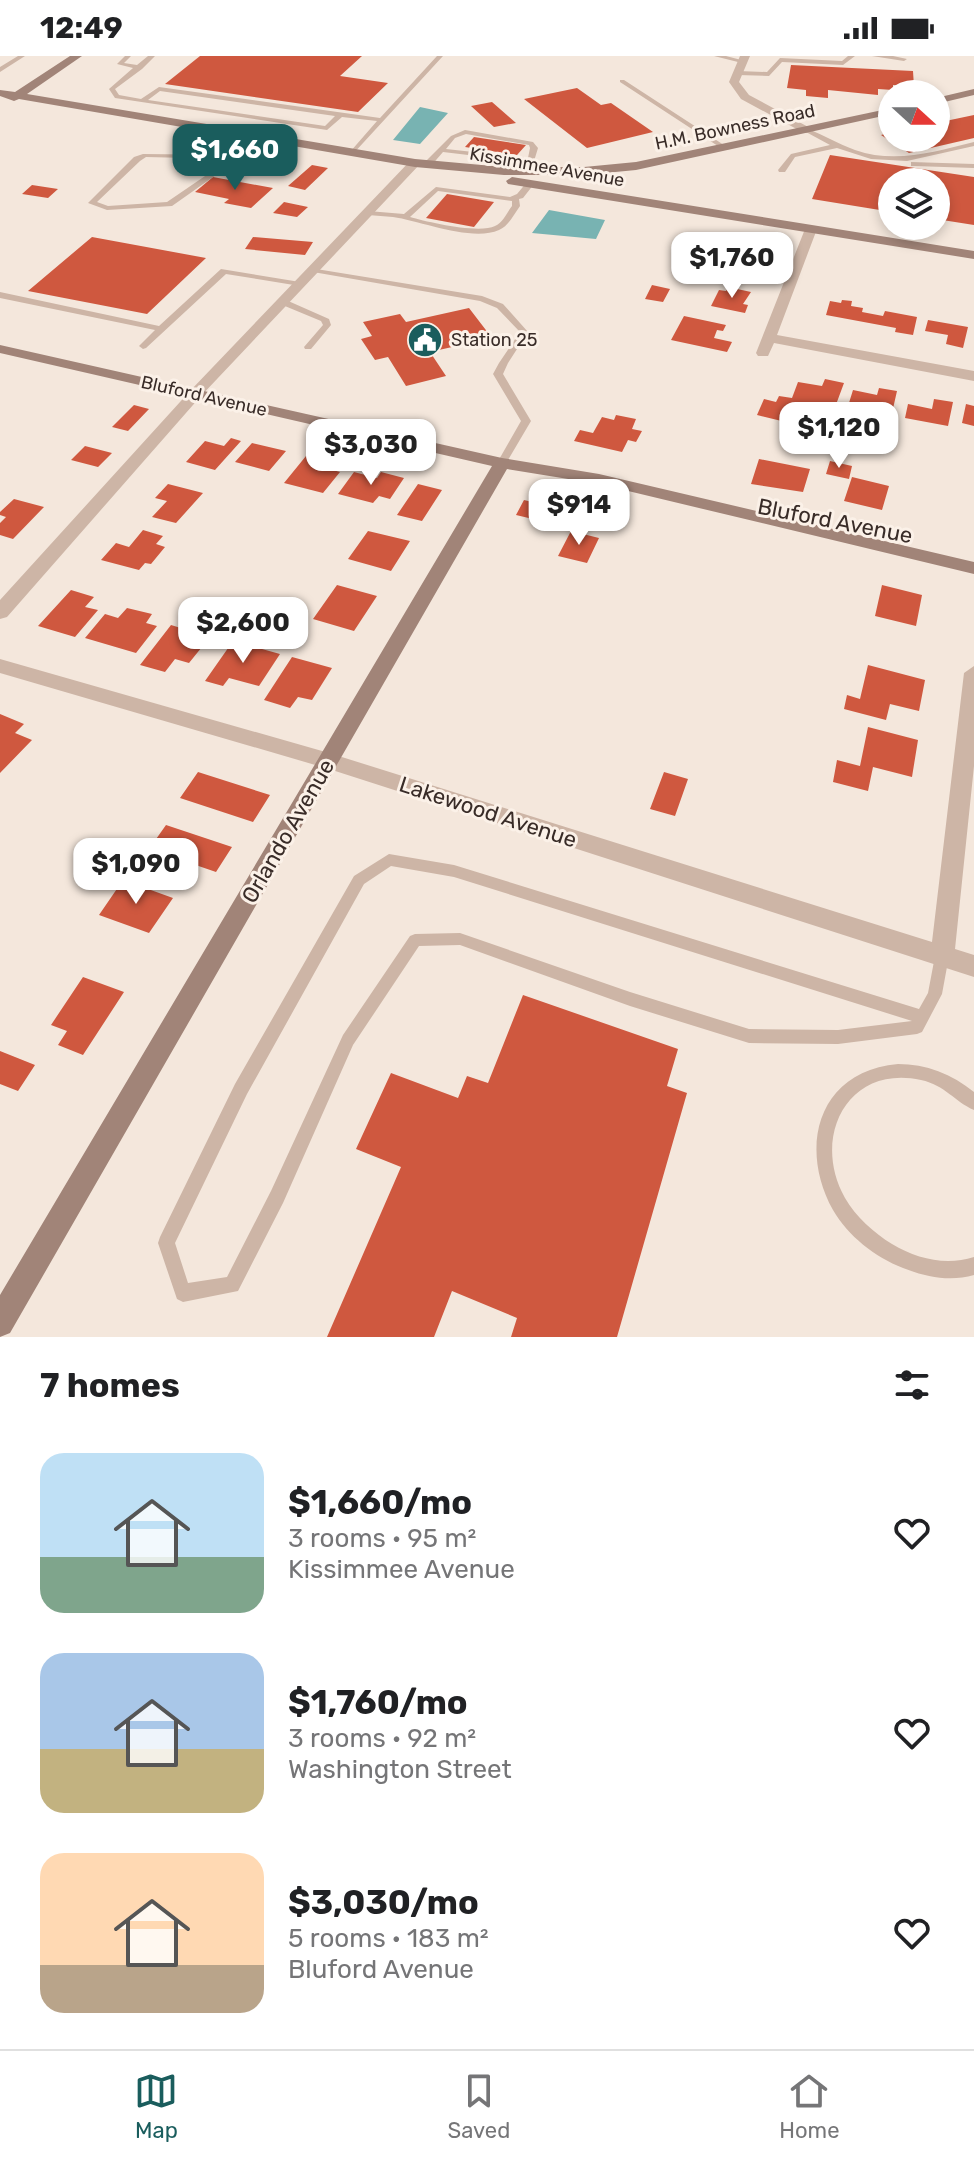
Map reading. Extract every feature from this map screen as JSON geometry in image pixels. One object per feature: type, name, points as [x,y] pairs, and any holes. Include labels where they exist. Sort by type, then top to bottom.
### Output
[{"type":"street","points":[[0,107],[77,56]]},
{"type":"street","points":[[741,63],[734,82],[745,97],[808,131]]},
{"type":"street","name":"Kissimmee Avenue","points":[[0,93],[449,168],[584,171],[596,184],[611,193],[639,201]]},
{"type":"street","points":[[950,98],[974,93]]},
{"type":"street","name":"H.M. Bowness Road","points":[[584,171],[636,166],[726,149],[878,114]]},
{"type":"street","points":[[0,612],[195,394],[368,213],[421,164]]},
{"type":"street","name":"Kissimmee Avenue","points":[[528,172],[590,194],[974,255]]},
{"type":"street","points":[[557,172],[560,180],[570,187],[590,194]]},
{"type":"street","points":[[811,229],[766,346],[974,376]]},
{"type":"street","name":"Bluford Avenue","points":[[0,349],[502,463],[595,490],[821,543],[974,569]]},
{"type":"street","name":"Orlando Avenue","points":[[0,1323],[502,463]]},
{"type":"street","name":"Lakewood Avenue","points":[[0,666],[329,761],[974,966]]},
{"type":"street","points":[[942,956],[974,673]]},
{"type":"lane","points":[[0,70],[22,56]]},
{"type":"lane","points":[[128,56],[120,64],[140,68]]},
{"type":"lane","points":[[152,56],[112,89],[117,97],[327,128],[340,115]]},
{"type":"lane","points":[[352,153],[440,56]]},
{"type":"lane","points":[[717,56],[769,74],[780,60],[836,63],[847,62],[852,56]]},
{"type":"lane","points":[[875,56],[904,59]]},
{"type":"lane","points":[[622,81],[726,149]]},
{"type":"lane","points":[[142,101],[159,89],[382,120]]},
{"type":"lane","points":[[368,213],[456,228],[500,227],[516,206],[515,198],[528,172],[534,150],[531,143],[470,131],[457,134],[421,164]]},
{"type":"lane","points":[[808,131],[849,153],[927,166],[974,166]]},
{"type":"lane","points":[[238,157],[145,155],[137,159],[92,203],[107,208],[169,204],[238,157],[265,138]]},
{"type":"lane","points":[[887,161],[927,158],[974,144]]},
{"type":"lane","points":[[782,170],[793,155],[836,146]]},
{"type":"lane","points":[[440,150],[528,172]]},
{"type":"lane","points":[[402,217],[436,189],[515,198]]},
{"type":"lane","points":[[313,270],[482,299],[500,306],[524,332],[521,341],[501,363],[498,374],[526,421],[502,463]]},
{"type":"lane","points":[[143,346],[224,271],[300,284]]},
{"type":"lane","points":[[0,295],[161,329]]},
{"type":"lane","points":[[283,302],[325,319],[327,325],[308,347]]},
{"type":"lane","points":[[922,1017],[454,871],[389,860],[359,880],[241,1089],[166,1243],[183,1293],[232,1285],[277,1197],[348,1040],[415,940],[460,939],[544,970],[749,1036],[838,1037],[917,1027],[935,994],[942,956]]},
{"type":"lane","points":[[970,1095],[934,1075],[902,1070],[873,1074],[848,1088],[831,1110],[823,1138],[830,1182],[839,1203],[862,1233],[894,1256],[929,1269],[964,1270],[974,1266]]},
{"type":"water","points":[[420,107],[448,113],[420,144],[393,140]]},
{"type":"water","points":[[549,210],[605,220],[596,239],[532,233]]},
{"type":"building","points":[[200,56],[362,56],[340,76],[388,83],[358,112],[165,84]]},
{"type":"building","points":[[791,65],[913,71],[914,80],[878,80],[878,95],[828,90],[828,98],[806,96],[806,90],[787,88]]},
{"type":"building","points":[[577,88],[601,105],[611,103],[653,132],[587,148],[524,99]]},
{"type":"building","points":[[492,102],[516,123],[494,127],[471,106]]},
{"type":"building","points":[[974,115],[974,138],[950,144],[950,120]]},
{"type":"building","points":[[474,137],[526,145],[517,155],[465,147]]},
{"type":"building","points":[[830,155],[915,168],[878,168],[878,210],[812,199]]},
{"type":"building","points":[[312,165],[328,168],[305,190],[288,186]]},
{"type":"building","points":[[950,173],[974,177],[974,225],[950,221]]},
{"type":"building","points":[[213,177],[273,188],[251,208],[224,203],[229,199],[195,192]]},
{"type":"building","points":[[32,185],[58,189],[48,198],[22,194]]},
{"type":"building","points":[[447,194],[494,202],[474,227],[426,218]]},
{"type":"building","points":[[284,202],[308,207],[297,217],[273,213]]},
{"type":"building","points":[[92,237],[206,258],[147,314],[28,291]]},
{"type":"building","points":[[253,237],[313,242],[305,255],[245,249]]},
{"type":"building","points":[[652,285],[670,289],[663,302],[645,299]]},
{"type":"building","points":[[728,287],[751,292],[743,304],[748,305],[745,313],[711,306],[719,290],[726,291]]},
{"type":"building","points":[[842,300],[852,301],[851,306],[863,308],[862,312],[883,316],[885,311],[917,317],[913,335],[895,332],[896,328],[826,315],[830,301],[841,303]]},
{"type":"building","points":[[469,308],[492,338],[430,352],[446,376],[406,386],[388,357],[375,360],[361,339],[372,336],[363,322],[400,314],[406,322]]},
{"type":"building","points":[[684,316],[726,325],[723,331],[717,330],[714,338],[732,342],[727,352],[671,340]]},
{"type":"building","points":[[928,320],[968,327],[963,348],[946,344],[948,335],[925,331]]},
{"type":"building","points":[[825,379],[844,383],[834,410],[802,403],[794,424],[757,415],[764,399],[776,402],[779,396],[792,398],[798,382],[822,386]]},
{"type":"building","points":[[879,388],[897,391],[892,413],[875,410],[871,425],[844,419],[853,390],[877,395]]},
{"type":"building","points":[[934,399],[953,402],[948,426],[905,418],[908,404],[932,409]]},
{"type":"building","points":[[966,404],[974,406],[974,426],[962,423]]},
{"type":"building","points":[[134,405],[149,409],[128,431],[112,427]]},
{"type":"building","points":[[616,415],[636,419],[632,429],[642,431],[636,442],[628,440],[622,452],[574,441],[580,430],[593,433],[602,417],[614,420]]},
{"type":"building","points":[[231,438],[241,441],[215,470],[186,462],[205,441],[224,446]]},
{"type":"building","points":[[252,443],[286,451],[269,471],[235,462]]},
{"type":"building","points":[[85,446],[112,453],[98,467],[71,460]]},
{"type":"building","points":[[306,456],[323,460],[318,466],[340,472],[323,493],[284,483]]},
{"type":"building","points":[[759,459],[810,469],[803,492],[751,484]]},
{"type":"building","points":[[830,461],[852,466],[849,479],[826,474]]},
{"type":"building","points":[[354,472],[377,478],[381,472],[404,478],[390,499],[379,496],[373,503],[338,494]]},
{"type":"building","points":[[852,477],[889,486],[882,510],[844,501]]},
{"type":"building","points":[[168,484],[203,493],[176,523],[152,517],[167,501],[155,498]]},
{"type":"building","points":[[418,484],[442,490],[422,521],[397,515]]},
{"type":"building","points":[[14,499],[44,507],[13,539],[0,535],[0,523],[6,517],[0,512]]},
{"type":"building","points":[[524,500],[566,510],[558,525],[516,515]]},
{"type":"building","points":[[143,530],[163,536],[156,544],[165,547],[151,564],[145,563],[139,570],[101,560],[116,543],[129,547]]},
{"type":"building","points":[[368,531],[410,541],[391,571],[348,559]]},
{"type":"building","points":[[571,531],[599,538],[587,563],[558,556]]},
{"type":"building","points":[[337,585],[377,596],[354,631],[313,619]]},
{"type":"building","points":[[882,585],[922,595],[916,626],[875,616]]},
{"type":"building","points":[[71,590],[94,597],[85,607],[98,610],[75,637],[38,626]]},
{"type":"building","points":[[127,608],[152,614],[146,623],[157,626],[136,653],[85,638],[105,614],[118,618]]},
{"type":"building","points":[[171,625],[210,637],[189,663],[175,659],[165,672],[140,665]]},
{"type":"building","points":[[233,641],[280,654],[259,686],[229,678],[223,686],[205,681]]},
{"type":"building","points":[[292,657],[332,668],[312,700],[298,697],[290,708],[264,700]]},
{"type":"building","points":[[868,665],[925,680],[919,711],[890,704],[886,720],[844,709],[847,695],[860,699]]},
{"type":"building","points":[[0,714],[24,724],[15,733],[32,740],[0,773]]},
{"type":"building","points":[[868,727],[918,740],[912,777],[873,767],[868,791],[833,782],[837,760],[860,766]]},
{"type":"building","points":[[198,772],[270,795],[253,822],[180,798]]},
{"type":"building","points":[[664,772],[688,779],[675,816],[650,809]]},
{"type":"building","points":[[166,825],[232,847],[216,872],[149,849]]},
{"type":"building","points":[[123,880],[173,898],[149,933],[99,915]]},
{"type":"building","points":[[83,977],[124,992],[83,1055],[58,1045],[67,1031],[51,1025]]},
{"type":"building","points":[[523,995],[678,1049],[667,1086],[687,1093],[617,1337],[511,1337],[517,1318],[452,1291],[434,1337],[327,1337],[401,1167],[356,1149],[391,1073],[458,1098],[467,1076],[488,1083]]},
{"type":"building","points":[[0,1051],[35,1065],[18,1091],[0,1084]]},
{"type":"place","name":"Station 25","points":[[425,340]]}]
